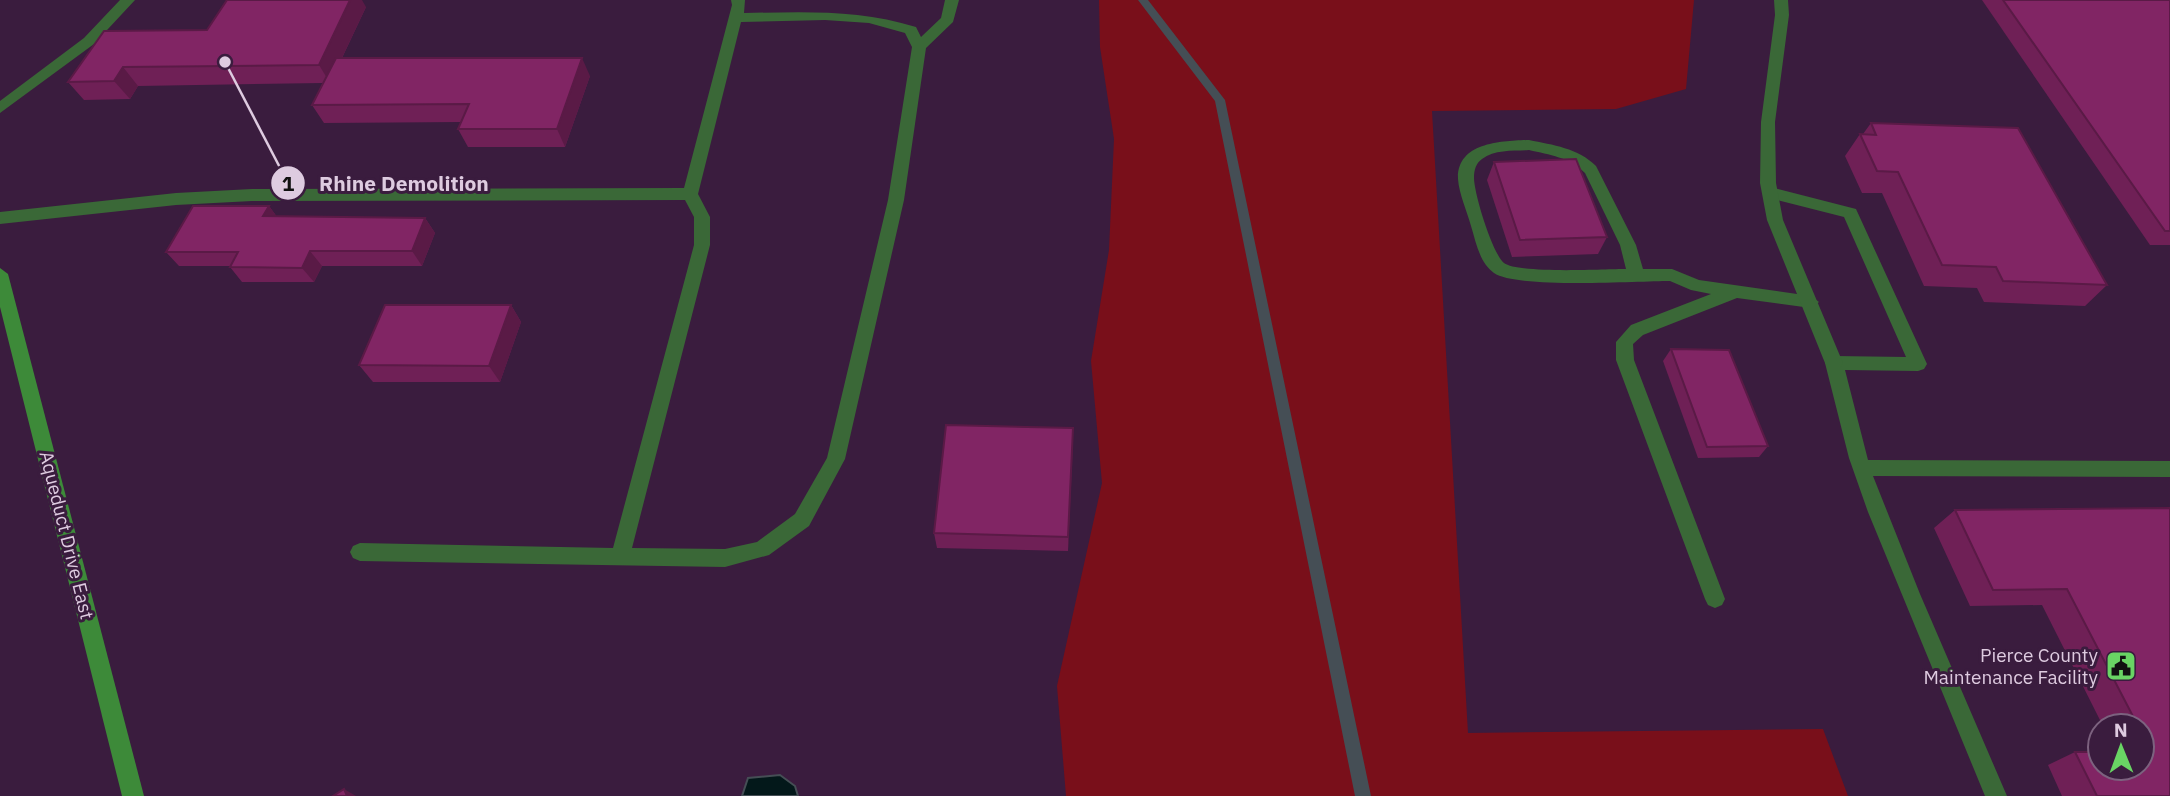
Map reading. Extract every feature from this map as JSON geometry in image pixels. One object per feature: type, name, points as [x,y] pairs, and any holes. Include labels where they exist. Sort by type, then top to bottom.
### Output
[{"type":"street","points":[[0,108],[89,41],[128,0]]},
{"type":"street","points":[[620,557],[702,245],[702,217],[690,194],[736,18],[738,0]]},
{"type":"street","points":[[919,47],[948,19],[953,0]]},
{"type":"street","points":[[1781,0],[1782,15],[1768,122],[1770,193],[1775,220],[1811,302],[1843,387],[1861,468],[1996,796]]},
{"type":"street","points":[[360,552],[725,558],[762,549],[802,520],[836,459],[896,200],[919,47],[911,30],[883,20],[837,17],[736,18]]},
{"type":"street","points":[[1636,274],[1628,245],[1591,170],[1582,161],[1565,153],[1530,145],[1496,147],[1476,155],[1468,165],[1466,180],[1487,254],[1500,268],[1527,275],[1672,275],[1697,286],[1811,302]]},
{"type":"street","points":[[1770,193],[1850,213],[1918,364],[1834,363]]},
{"type":"street","points":[[0,218],[176,199],[252,195],[690,194]]},
{"type":"street","name":"Aqueduct Drive East","points":[[0,274],[132,796]]},
{"type":"street","points":[[1715,598],[1625,360],[1624,342],[1637,330],[1735,292]]},
{"type":"street","points":[[1861,468],[2170,469]]},
{"type":"shaded area","points":[[1099,0],[1694,0],[1686,89],[1616,109],[1432,111],[1468,733],[1823,729],[1848,796],[1066,796],[1057,686],[1102,483],[1091,361],[1109,250],[1114,139],[1100,47]]},
{"type":"shaded area","points":[[780,775],[795,786],[798,796],[742,796],[748,778]]},
{"type":"building","points":[[227,0],[350,0],[319,65],[123,67],[114,81],[68,82],[104,31],[207,30]]},
{"type":"building","points":[[2003,0],[2170,0],[2170,231],[2165,231]]},
{"type":"building","points":[[336,58],[582,58],[557,129],[458,129],[469,104],[312,105]]},
{"type":"building","points":[[1871,123],[2018,128],[2107,285],[2003,281],[1996,267],[1942,265],[1898,172],[1877,171],[1860,134],[1876,135]]},
{"type":"building","points":[[1576,159],[1607,237],[1520,240],[1494,162]]},
{"type":"building","points":[[193,206],[269,206],[263,216],[425,218],[412,251],[310,251],[302,268],[230,267],[238,252],[166,252]]},
{"type":"building","points":[[385,305],[511,305],[489,366],[359,365]]},
{"type":"building","points":[[1671,349],[1729,350],[1768,446],[1707,447]]},
{"type":"building","points":[[946,425],[1073,428],[1068,537],[934,533]]},
{"type":"building","name":"Pierce County Maintenance Facility","points":[[2170,508],[2170,796],[2097,796],[2090,782],[2156,782],[2156,712],[2131,712],[2067,589],[1993,590],[1955,510]]},
{"type":"building","name":"Pierce County Maintenance Facility","points":[[2075,752],[2086,752],[2086,774]]},
{"type":"building","points":[[344,789],[347,796],[333,796]]},
{"type":"waterway","points":[[1143,0],[1220,100],[1363,796]]},
{"type":"place","name":"Rhine Demolition","points":[[225,62]]},
{"type":"place","name":"Pierce County Maintenance Facility","points":[[2121,666]]}]
